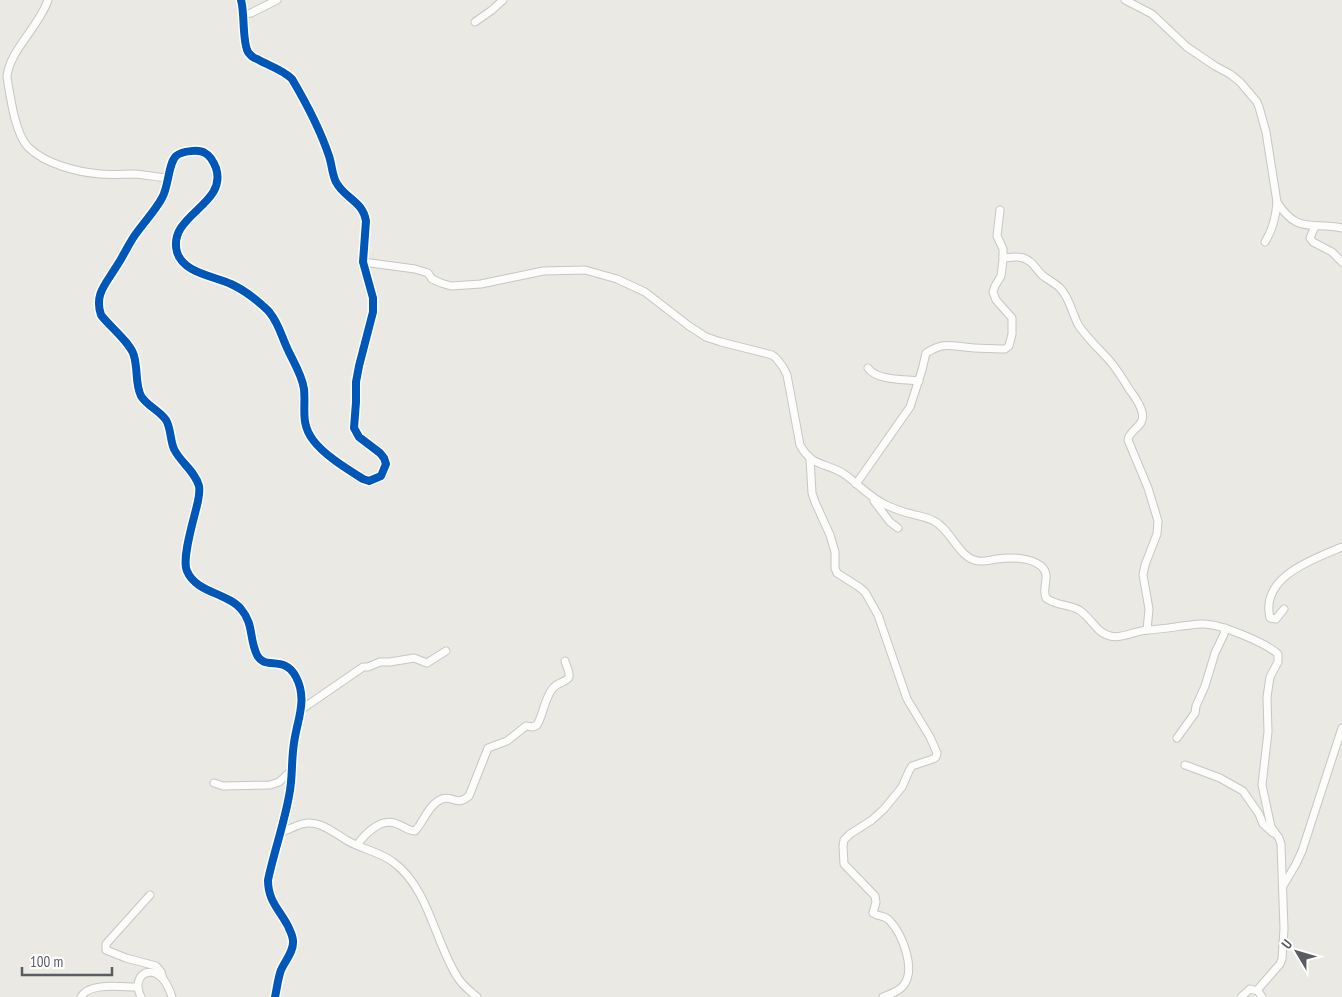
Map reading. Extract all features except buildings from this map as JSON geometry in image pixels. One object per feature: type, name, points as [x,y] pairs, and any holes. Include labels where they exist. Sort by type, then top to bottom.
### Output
[{"type":"street","points":[[48,0],[40,17],[11,60],[7,71],[11,106],[22,138],[28,147],[48,161],[83,171],[98,174],[133,174],[169,178]]},
{"type":"street","points":[[241,0],[244,15],[244,34],[248,52],[256,59],[283,72],[292,79],[323,142],[336,181],[340,188],[364,211],[366,221],[363,262],[373,298],[373,312],[356,382],[354,428],[359,437],[384,458],[386,464],[381,476],[369,481],[363,480],[328,455],[313,440],[304,420],[304,387],[301,378],[281,330],[270,312],[253,297],[231,284],[189,267],[180,258],[177,252],[176,241],[179,229],[206,202],[218,181],[217,173],[206,153],[191,152],[179,154],[171,164],[169,178],[162,198],[134,236],[104,284],[98,301],[98,308],[108,324],[132,350],[140,393],[143,399],[166,420],[173,448],[194,475],[199,486],[200,491],[196,513],[185,559],[186,570],[198,585],[240,607],[251,626],[257,656],[266,663],[286,665],[293,671],[301,688],[302,709],[293,746],[290,795],[268,886],[271,899],[286,923],[294,941],[279,976],[275,997]]},
{"type":"street","points":[[244,15],[277,0]]},
{"type":"street","points":[[474,22],[503,0]]},
{"type":"street","points":[[1125,0],[1152,14],[1191,50],[1236,78],[1257,102],[1266,132],[1277,202],[1276,217],[1265,242]]},
{"type":"street","points":[[1277,202],[1282,211],[1290,218],[1302,224],[1342,228]]},
{"type":"street","points":[[856,484],[908,412],[915,396],[925,354],[938,347],[954,345],[1002,349],[1009,346],[1012,334],[1012,318],[996,300],[993,292],[1002,270],[1003,249],[998,236],[1000,210]]},
{"type":"street","points":[[1315,226],[1310,236],[1311,239],[1332,252],[1342,262]]},
{"type":"street","points":[[1003,258],[1025,258],[1043,276],[1060,288],[1078,324],[1114,366],[1142,410],[1140,424],[1128,436],[1128,440],[1148,488],[1158,521],[1157,534],[1143,575],[1150,609],[1147,630]]},
{"type":"street","points":[[363,262],[415,269],[428,273],[432,279],[451,286],[481,284],[543,271],[583,269],[643,290],[698,333],[721,342],[765,352],[776,358],[787,375],[800,445],[805,454],[810,459],[842,473],[856,484],[871,497],[890,522],[898,528]]},
{"type":"street","points":[[868,368],[871,373],[880,377],[919,381]]},
{"type":"street","points":[[810,459],[812,493],[830,535],[835,552],[835,568],[837,573],[865,592],[878,615],[907,699],[930,737],[937,753],[933,759],[912,766],[902,787],[891,802],[878,816],[847,837],[843,843],[843,861],[845,866],[875,896],[876,902],[873,912],[892,922],[900,935],[908,956],[909,974],[907,982],[897,991],[883,997]]},
{"type":"street","points":[[871,497],[900,511],[934,521],[945,529],[967,555],[976,561],[1013,558],[1039,564],[1046,574],[1044,592],[1046,598],[1052,603],[1073,607],[1080,611],[1106,635],[1117,637],[1147,630],[1202,624],[1216,625],[1263,644],[1278,654],[1278,662],[1270,677],[1267,697],[1268,732],[1262,785],[1271,827],[1279,838],[1282,852],[1284,922],[1282,959],[1277,968],[1261,985],[1260,994],[1250,989],[1241,997]]},
{"type":"street","points":[[1284,609],[1276,619],[1270,618],[1271,596],[1284,577],[1301,565],[1342,547]]},
{"type":"street","points":[[1177,738],[1195,713],[1225,628]]},
{"type":"street","points":[[302,709],[363,667],[380,662],[412,658],[427,663],[446,651]]},
{"type":"street","points":[[357,845],[362,837],[387,822],[392,822],[410,831],[415,831],[431,808],[440,800],[447,798],[463,801],[469,796],[488,748],[507,741],[526,726],[534,727],[538,724],[545,700],[550,692],[556,685],[568,679],[565,661]]},
{"type":"street","points":[[1282,887],[1302,851],[1342,728]]},
{"type":"street","points":[[1185,764],[1220,778],[1243,791],[1259,814],[1263,824],[1279,838]]},
{"type":"street","points":[[214,783],[223,786],[270,786],[279,782],[292,770]]},
{"type":"street","points":[[281,832],[302,824],[315,824],[394,862],[409,878],[420,894],[455,973],[464,986],[477,997]]},
{"type":"street","points":[[150,895],[105,947],[108,952],[118,956],[156,966],[161,972],[172,997]]},
{"type":"street","points":[[141,997],[137,987],[140,976],[147,972],[163,979]]},
{"type":"street","points":[[81,997],[87,990],[95,988],[112,986],[137,987]]},
{"type":"cycle path","points":[[241,0],[245,41],[248,52],[292,79],[322,137],[336,182],[364,214],[366,221],[363,262],[373,298],[373,312],[356,382],[354,428],[359,437],[384,458],[386,464],[381,476],[369,481],[363,479],[329,456],[313,440],[306,428],[304,389],[298,369],[278,326],[268,311],[239,288],[200,273],[180,259],[177,252],[176,239],[181,228],[214,192],[217,181],[216,168],[207,154],[195,151],[186,152],[176,156],[173,160],[162,198],[132,239],[102,289],[99,308],[101,315],[125,340],[132,351],[141,396],[146,403],[166,420],[174,449],[199,486],[198,499],[187,547],[187,571],[197,584],[228,599],[241,609],[248,620],[255,649],[260,660],[286,666],[296,677],[299,685],[301,710],[295,735],[290,789],[268,880],[272,899],[288,926],[293,941],[291,952],[280,973],[275,997]]}]
